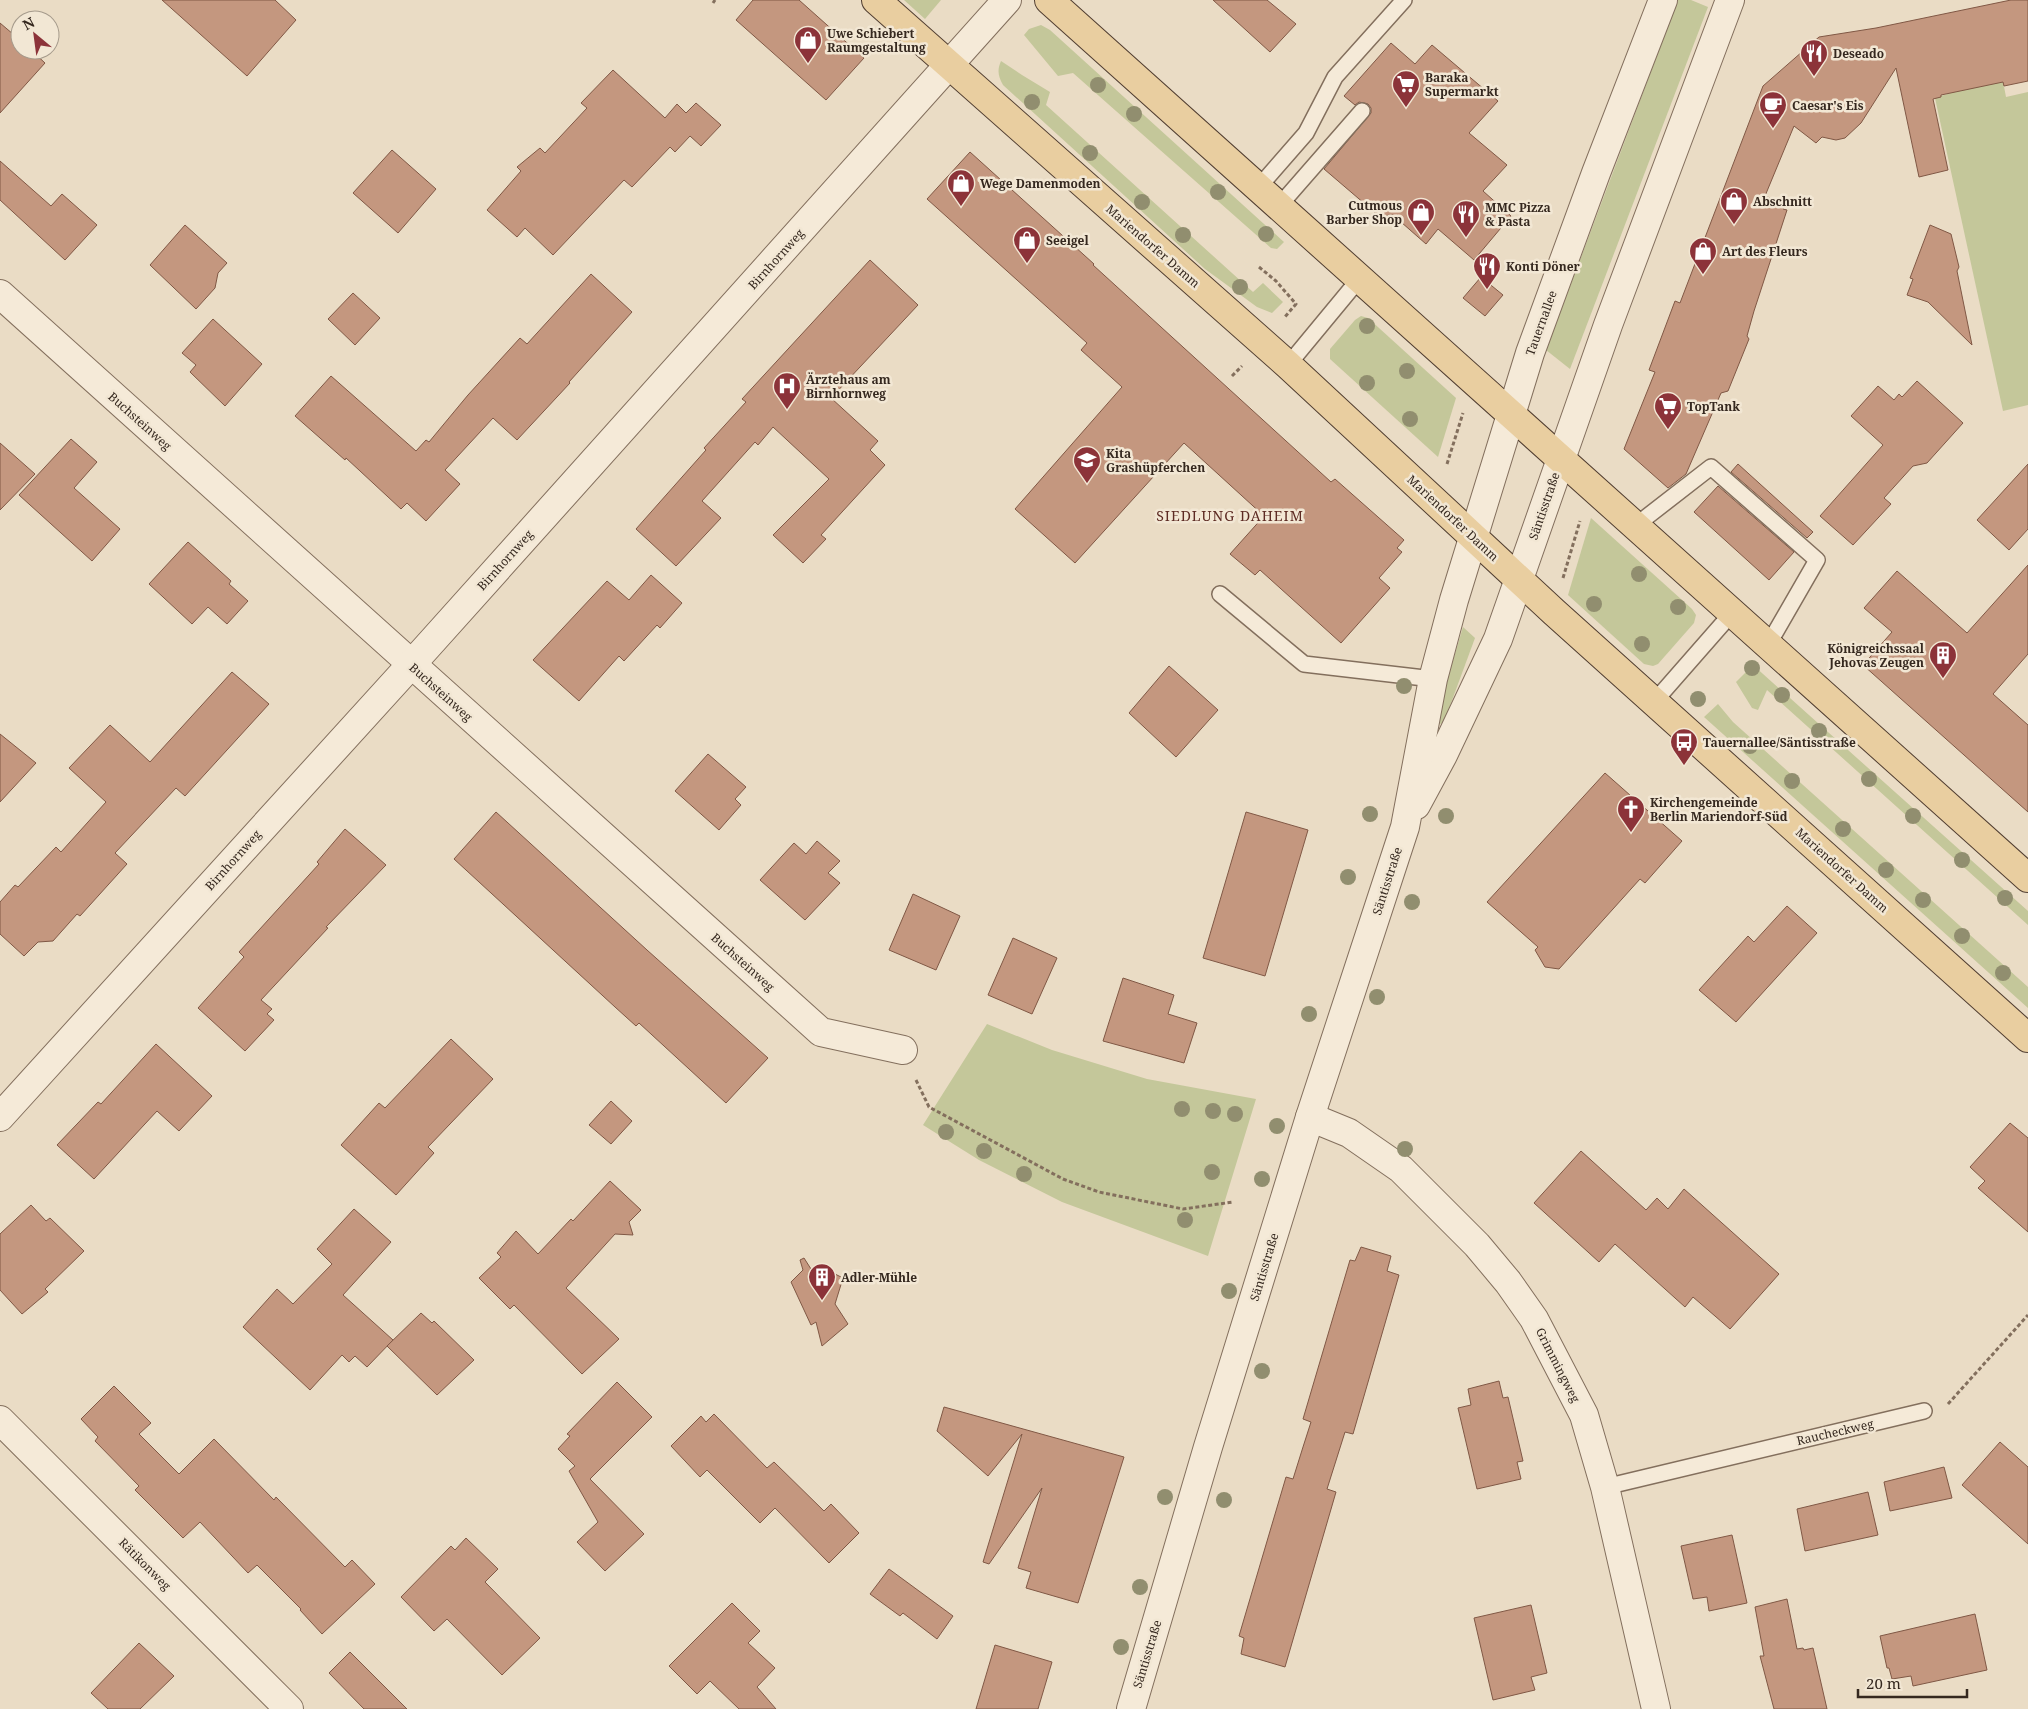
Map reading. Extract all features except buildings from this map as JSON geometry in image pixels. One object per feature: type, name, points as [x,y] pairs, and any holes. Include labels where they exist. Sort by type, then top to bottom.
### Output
[{"type":"main road","name":"Mariendorfer Damm","points":[[876,0],[1288,365],[1518,579],[2028,1038]]},
{"type":"main road","points":[[1049,0],[2028,878]]},
{"type":"street","name":"Birnhornweg","points":[[0,1117],[411,665],[1007,0]]},
{"type":"street","name":"Tauernallee","points":[[1473,538],[1530,353],[1548,302],[1663,0]]},
{"type":"street","points":[[1560,459],[1608,325],[1730,0]]},
{"type":"street","name":"Buchsteinweg","points":[[0,294],[821,1032],[903,1050]]},
{"type":"street","name":"Säntisstraße","points":[[1405,827],[1443,755],[1492,653],[1560,459]]},
{"type":"street","name":"Säntisstraße","points":[[1131,1709],[1208,1447],[1310,1117],[1405,827],[1432,678],[1473,538]]},
{"type":"street","name":"Grimmingweg","points":[[1310,1117],[1349,1133],[1401,1169],[1477,1245],[1508,1282],[1534,1319],[1584,1415],[1605,1487],[1656,1709]]},
{"type":"street","name":"Rätikonweg","points":[[0,1420],[289,1709]]},
{"type":"lane","points":[[1258,188],[1306,133],[1335,77],[1404,0]]},
{"type":"lane","points":[[1279,206],[1362,111]]},
{"type":"lane","points":[[1288,365],[1360,278]]},
{"type":"lane","points":[[1635,526],[1711,467],[1817,560],[1768,645]]},
{"type":"lane","points":[[1220,594],[1304,664],[1432,678]]},
{"type":"lane","points":[[1654,702],[1732,613]]},
{"type":"lane","name":"Raucheckweg","points":[[1605,1487],[1924,1411]]},
{"type":"path","points":[[1259,267],[1276,281],[1296,304]]},
{"type":"path","points":[[1447,464],[1465,406]]},
{"type":"path","points":[[1563,580],[1580,520]]},
{"type":"path","points":[[903,1050],[929,1107],[1063,1179],[1107,1194],[1183,1209],[1233,1202]]},
{"type":"path","points":[[1924,1411],[1945,1407],[2028,1315]]},
{"type":"green space","points":[[904,0],[941,0],[925,19]]},
{"type":"green space","points":[[1678,0],[1691,0],[1708,7],[1570,369],[1546,350]]},
{"type":"green space","points":[[1041,25],[1050,30],[1284,242],[1277,249],[1271,248],[1073,73],[1058,76],[1024,35],[1029,29]]},
{"type":"green space","points":[[1001,61],[1050,92],[1046,105],[1253,292],[1263,283],[1283,302],[1272,313],[1257,307],[1205,269],[1003,85],[999,73]]},
{"type":"green space","points":[[2002,76],[2006,97],[2028,92],[2028,405],[2003,411],[1935,98]]},
{"type":"green space","points":[[1361,316],[1368,318],[1456,398],[1438,457],[1330,359],[1330,349],[1355,320]]},
{"type":"green space","points":[[1591,518],[1692,609],[1696,615],[1694,623],[1658,664],[1653,666],[1644,664],[1568,595]]},
{"type":"green space","points":[[1463,627],[1475,638],[1444,722],[1438,725],[1435,722],[1436,717]]},
{"type":"green space","points":[[1753,665],[2028,911],[2028,925],[1767,690],[1758,710],[1752,708],[1736,682]]},
{"type":"green space","points":[[1718,704],[1733,722],[2028,987],[2028,1008],[1704,717]]},
{"type":"green space","points":[[987,1024],[1052,1050],[1147,1079],[1256,1099],[1208,1256],[1062,1202],[979,1160],[923,1125]]},
{"type":"place","name":"Uwe Schiebert Raumgestaltung","points":[[808,64]]},
{"type":"place","name":"Deseado","points":[[1814,77]]},
{"type":"place","name":"Baraka Supermarkt","points":[[1406,108]]},
{"type":"place","name":"Caesar's Eis","points":[[1773,129]]},
{"type":"place","name":"Wege Damenmoden","points":[[961,207]]},
{"type":"place","name":"Abschnitt","points":[[1734,225]]},
{"type":"place","name":"Cutmous Barber Shop","points":[[1421,236]]},
{"type":"place","name":"MMC Pizza & Pasta","points":[[1466,238]]},
{"type":"place","name":"Seeigel","points":[[1027,264]]},
{"type":"place","name":"Art des Fleurs","points":[[1703,275]]},
{"type":"place","name":"Konti Döner","points":[[1487,290]]},
{"type":"place","name":"Ärztehaus am Birnhornweg","points":[[787,410]]},
{"type":"place","name":"TopTank","points":[[1668,430]]},
{"type":"place","name":"Kita Grashüpferchen","points":[[1087,484]]},
{"type":"place","name":"Königreichssaal Jehovas Zeugen","points":[[1943,679]]},
{"type":"place","name":"Tauernallee/Säntisstraße","points":[[1684,766]]},
{"type":"place","name":"Kirchengemeinde Berlin Mariendorf-Süd","points":[[1631,833]]},
{"type":"place","name":"Adler-Mühle","points":[[822,1301]]},
{"type":"district","name":"SIEDLUNG DAHEIM","points":[[1230,515]]}]
